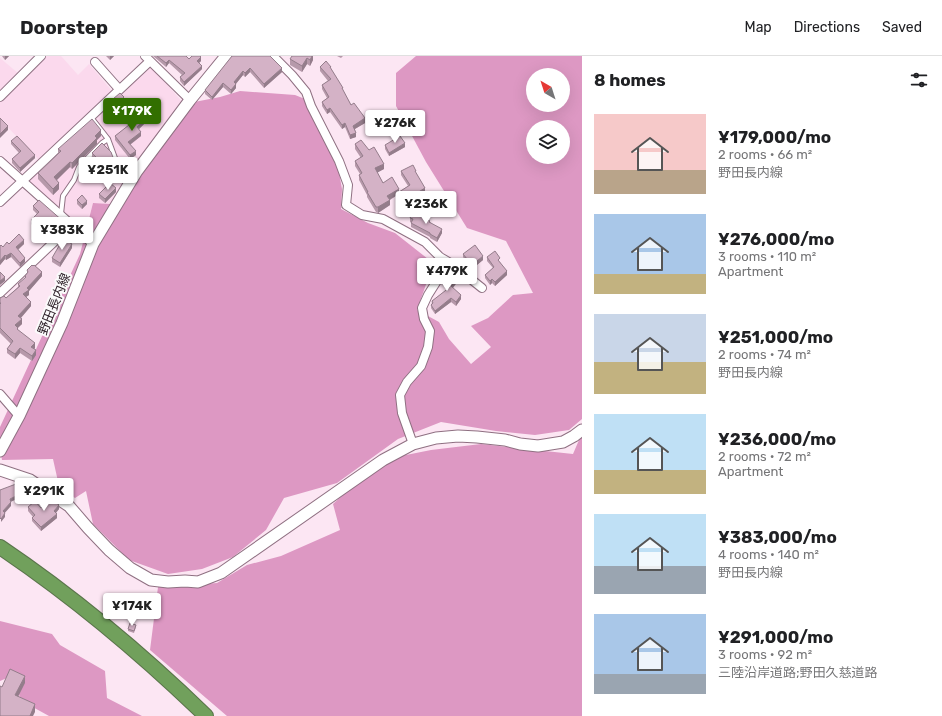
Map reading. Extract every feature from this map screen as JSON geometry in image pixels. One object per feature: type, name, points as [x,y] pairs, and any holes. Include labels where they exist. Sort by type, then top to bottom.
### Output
[{"type":"highway","points":[[0,547],[46,579],[94,616],[142,656],[206,716]]},
{"type":"highway","points":[[0,558],[78,614],[126,654],[194,716]]},
{"type":"street","points":[[0,96],[41,56]]},
{"type":"street","points":[[273,56],[306,92],[311,106],[339,161],[348,185],[346,205],[362,215],[383,219],[425,242],[440,257],[452,264],[482,288]]},
{"type":"street","points":[[0,202],[119,89],[147,58],[190,100]]},
{"type":"street","name":"野田長内線","points":[[0,451],[19,416],[62,323],[93,244],[137,171],[221,58]]},
{"type":"street","points":[[95,62],[119,89]]},
{"type":"street","points":[[0,161],[93,244]]},
{"type":"street","points":[[0,293],[72,225]]},
{"type":"street","points":[[413,444],[402,413],[400,395],[407,382],[421,366],[428,347],[430,332],[424,319],[422,308],[440,276],[440,257]]},
{"type":"street","points":[[0,394],[19,416]]},
{"type":"street","points":[[0,470],[30,480],[69,506],[109,550],[130,568],[151,580],[168,582],[198,582],[221,573],[383,460],[413,444],[436,438],[458,436],[505,440],[520,444],[538,446],[563,442],[582,430]]},
{"type":"lane","points":[[90,116],[108,139],[122,177]]},
{"type":"lane","points":[[61,215],[63,196],[74,180],[79,167],[102,143],[108,139]]},
{"type":"shaded area","points":[[38,56],[61,56],[78,75],[89,64],[112,91],[145,59],[184,104],[110,204],[93,203],[85,232],[22,176],[39,160],[0,119],[0,58],[19,74]]},
{"type":"shaded area","points":[[416,56],[582,56],[582,419],[569,430],[535,435],[496,431],[441,422],[398,439],[337,483],[284,498],[266,530],[233,557],[202,569],[168,574],[129,560],[93,524],[86,491],[75,498],[59,486],[53,459],[2,460],[0,448],[0,427],[80,254],[93,203],[110,204],[184,104],[220,97],[240,91],[295,95],[310,101],[334,144],[342,189],[341,209],[368,223],[395,233],[428,259],[429,276],[417,310],[439,322],[449,339],[471,364],[491,347],[471,326],[488,318],[513,295],[533,293],[506,241],[467,228],[426,162],[396,106],[396,73]]},
{"type":"shaded area","points":[[582,437],[582,716],[227,716],[150,650],[158,587],[217,583],[247,565],[281,556],[340,530],[333,504],[346,492],[396,457],[431,450],[481,444],[573,454],[579,440]]},
{"type":"shaded area","points":[[0,621],[52,634],[60,645],[105,671],[107,698],[142,716],[49,716],[20,700],[16,674],[0,681]]},
{"type":"building","points":[[157,56],[186,56],[189,59],[192,56],[200,56],[201,57],[197,61],[202,66],[184,82],[180,77],[185,73],[169,60],[166,63]]},
{"type":"building","points":[[232,56],[270,56],[282,68],[264,84],[250,68],[245,73],[243,71],[234,82],[236,84],[231,90],[223,83],[212,97],[205,90]]},
{"type":"building","points":[[292,56],[312,56],[310,60],[307,58],[302,66],[290,59]]},
{"type":"building","points":[[326,61],[343,88],[351,105],[354,103],[365,118],[353,126],[356,133],[350,135],[345,123],[342,125],[330,108],[327,110],[322,102],[329,97],[322,85],[331,79],[320,67]]},
{"type":"building","points":[[120,93],[124,97],[117,104],[113,99]]},
{"type":"building","points":[[143,109],[149,116],[137,127],[141,132],[128,142],[136,151],[130,155],[115,136],[134,121],[132,119]]},
{"type":"building","points":[[0,118],[8,126],[0,134]]},
{"type":"building","points":[[92,119],[101,130],[95,136],[97,138],[72,163],[70,162],[54,177],[59,183],[53,189],[38,173],[61,151],[58,149]]},
{"type":"building","points":[[17,136],[35,155],[20,168],[12,159],[21,151],[11,141]]},
{"type":"building","points":[[400,136],[405,143],[389,153],[385,145]]},
{"type":"building","points":[[361,140],[369,150],[374,147],[384,164],[375,168],[383,183],[392,177],[399,189],[387,196],[390,200],[378,207],[376,207],[367,192],[359,175],[362,173],[355,161],[363,156],[355,144]]},
{"type":"building","points":[[102,143],[111,152],[114,160],[102,173],[95,165],[96,164],[93,160],[96,157],[92,153]]},
{"type":"building","points":[[413,165],[425,188],[404,201],[399,192],[410,185],[401,171]]},
{"type":"building","points":[[110,183],[116,188],[105,199],[99,194]]},
{"type":"building","points":[[82,195],[87,201],[82,205],[77,200]]},
{"type":"building","points":[[39,200],[64,222],[61,225],[51,217],[40,228],[31,220],[39,212],[33,206]]},
{"type":"building","points":[[413,213],[430,221],[429,222],[442,229],[437,238],[411,223],[413,219],[410,218]]},
{"type":"building","points":[[19,234],[24,240],[16,247],[25,258],[20,263],[11,253],[6,256],[5,255],[0,261],[0,246],[1,245],[3,247],[7,242],[9,244]]},
{"type":"building","points":[[63,239],[72,244],[60,263],[52,258]]},
{"type":"building","points":[[475,245],[483,256],[472,265],[463,254]]},
{"type":"building","points":[[495,251],[500,258],[498,260],[507,271],[495,282],[492,279],[490,281],[485,275],[494,267],[487,257]]},
{"type":"building","points":[[32,265],[42,272],[27,288],[29,290],[23,294],[31,302],[18,316],[22,319],[15,325],[18,328],[17,329],[35,343],[31,347],[36,350],[32,356],[20,348],[15,354],[7,349],[13,341],[0,328],[0,298],[4,296],[6,298],[20,286],[18,284],[26,277],[25,276],[28,272],[27,270]]},
{"type":"building","points":[[449,270],[458,277],[451,286],[461,295],[456,302],[451,298],[435,311],[431,305],[433,303],[432,301],[450,287],[441,280]]},
{"type":"building","points":[[0,272],[5,277],[0,281]]},
{"type":"building","points":[[16,484],[20,494],[10,499],[11,502],[3,511],[5,513],[1,519],[0,490]]},
{"type":"building","points":[[51,499],[59,505],[54,511],[57,514],[41,527],[32,518],[35,515],[28,507],[35,501],[41,508]]},
{"type":"building","points":[[130,623],[136,625],[134,631],[128,629]]},
{"type":"building","points":[[10,669],[25,676],[15,695],[35,704],[30,716],[0,716],[0,686],[2,687]]}]
